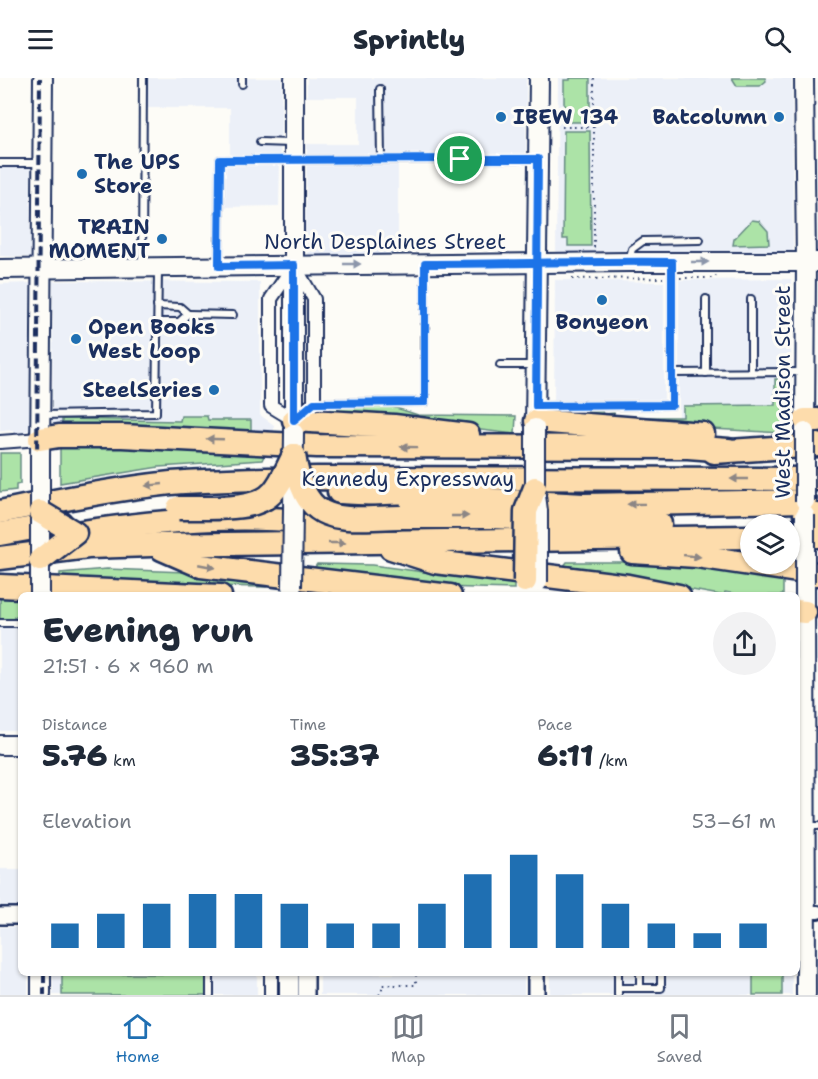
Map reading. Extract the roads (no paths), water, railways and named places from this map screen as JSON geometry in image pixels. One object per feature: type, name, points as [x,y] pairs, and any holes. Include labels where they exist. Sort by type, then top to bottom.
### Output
[{"type":"highway","points":[[536,418],[763,439],[809,432]]},
{"type":"highway","points":[[294,436],[394,426],[486,437],[510,447]]},
{"type":"highway","points":[[530,589],[526,512],[532,483],[576,462],[728,450],[809,432]]},
{"type":"highway","points":[[40,448],[62,435],[317,446],[688,447],[728,450]]},
{"type":"highway","points":[[0,534],[99,517],[177,514],[239,506],[263,500],[272,494],[279,484],[294,436]]},
{"type":"highway","points":[[294,436],[302,490],[309,501],[321,512],[336,518],[492,517],[657,523],[703,537]]},
{"type":"highway","points":[[317,478],[338,492],[584,505],[694,503],[808,526]]},
{"type":"highway","name":"Kennedy Expressway","points":[[0,512],[117,489],[163,484],[317,478],[532,483],[818,479]]},
{"type":"highway","points":[[40,512],[75,533]]},
{"type":"highway","points":[[40,560],[75,533],[132,525],[177,514],[342,526],[434,541]]},
{"type":"highway","points":[[0,558],[88,547],[152,545],[740,537]]},
{"type":"highway","points":[[573,538],[609,552],[654,552],[697,556],[812,578]]},
{"type":"highway","points":[[373,543],[435,562],[628,586],[659,592]]},
{"type":"highway","points":[[152,545],[201,566],[417,592]]},
{"type":"highway","points":[[0,586],[132,592]]},
{"type":"main road","points":[[40,592],[43,78]]},
{"type":"main road","points":[[292,591],[294,78]]},
{"type":"main road","points":[[532,483],[536,418],[539,78]]},
{"type":"main road","name":"West Madison Street","points":[[804,78],[812,262],[806,372],[809,432],[808,526],[812,578],[801,612],[806,740],[806,995]]},
{"type":"main road","name":"North Desplaines Street","points":[[0,269],[629,261],[676,270],[812,262]]},
{"type":"main road","points":[[0,745],[18,745]]},
{"type":"main road","points":[[41,976],[41,995]]},
{"type":"main road","points":[[289,976],[289,995]]},
{"type":"street","points":[[294,265],[314,299],[314,403],[294,436]]},
{"type":"street","points":[[0,442],[40,448]]},
{"type":"street","points":[[0,916],[18,916]]},
{"type":"street","points":[[271,995],[272,976]]},
{"type":"street","points":[[306,976],[306,995]]},
{"type":"street","points":[[536,976],[536,995]]},
{"type":"lane","points":[[41,415],[156,413],[158,306],[150,267],[143,78]]},
{"type":"lane","points":[[380,89],[381,159]]},
{"type":"lane","points":[[260,142],[294,152]]},
{"type":"lane","points":[[219,266],[220,160],[294,152],[381,159],[538,159]]},
{"type":"lane","points":[[0,163],[42,164]]},
{"type":"lane","points":[[629,261],[632,249],[643,241],[700,240]]},
{"type":"lane","points":[[314,403],[425,402],[425,264]]},
{"type":"lane","points":[[536,418],[672,405],[676,270]]},
{"type":"lane","points":[[706,299],[706,373]]},
{"type":"lane","points":[[751,299],[751,372]]},
{"type":"lane","points":[[158,306],[180,307],[188,314],[233,315]]},
{"type":"lane","points":[[157,322],[179,322],[188,314]]},
{"type":"lane","points":[[500,365],[536,364]]},
{"type":"lane","points":[[672,374],[806,372]]},
{"type":"lane","points":[[0,623],[18,623]]},
{"type":"lane","points":[[210,976],[210,995]]},
{"type":"lane","points":[[618,976],[618,992],[640,988],[661,988],[661,976]]},
{"type":"lane","points":[[640,976],[640,988]]},
{"type":"railway","points":[[36,592],[40,78]]},
{"type":"railway","points":[[44,976],[44,995]]},
{"type":"place","name":"IBEW 134","points":[[501,117]]},
{"type":"place","name":"Batcolumn","points":[[779,117]]},
{"type":"place","name":"The UPS Store","points":[[82,174]]},
{"type":"place","name":"TRAIN MOMENT","points":[[162,239]]},
{"type":"place","name":"Bonyeon","points":[[602,300]]},
{"type":"place","name":"Open Books West Loop","points":[[76,339]]},
{"type":"place","name":"SteelSeries","points":[[214,390]]}]
